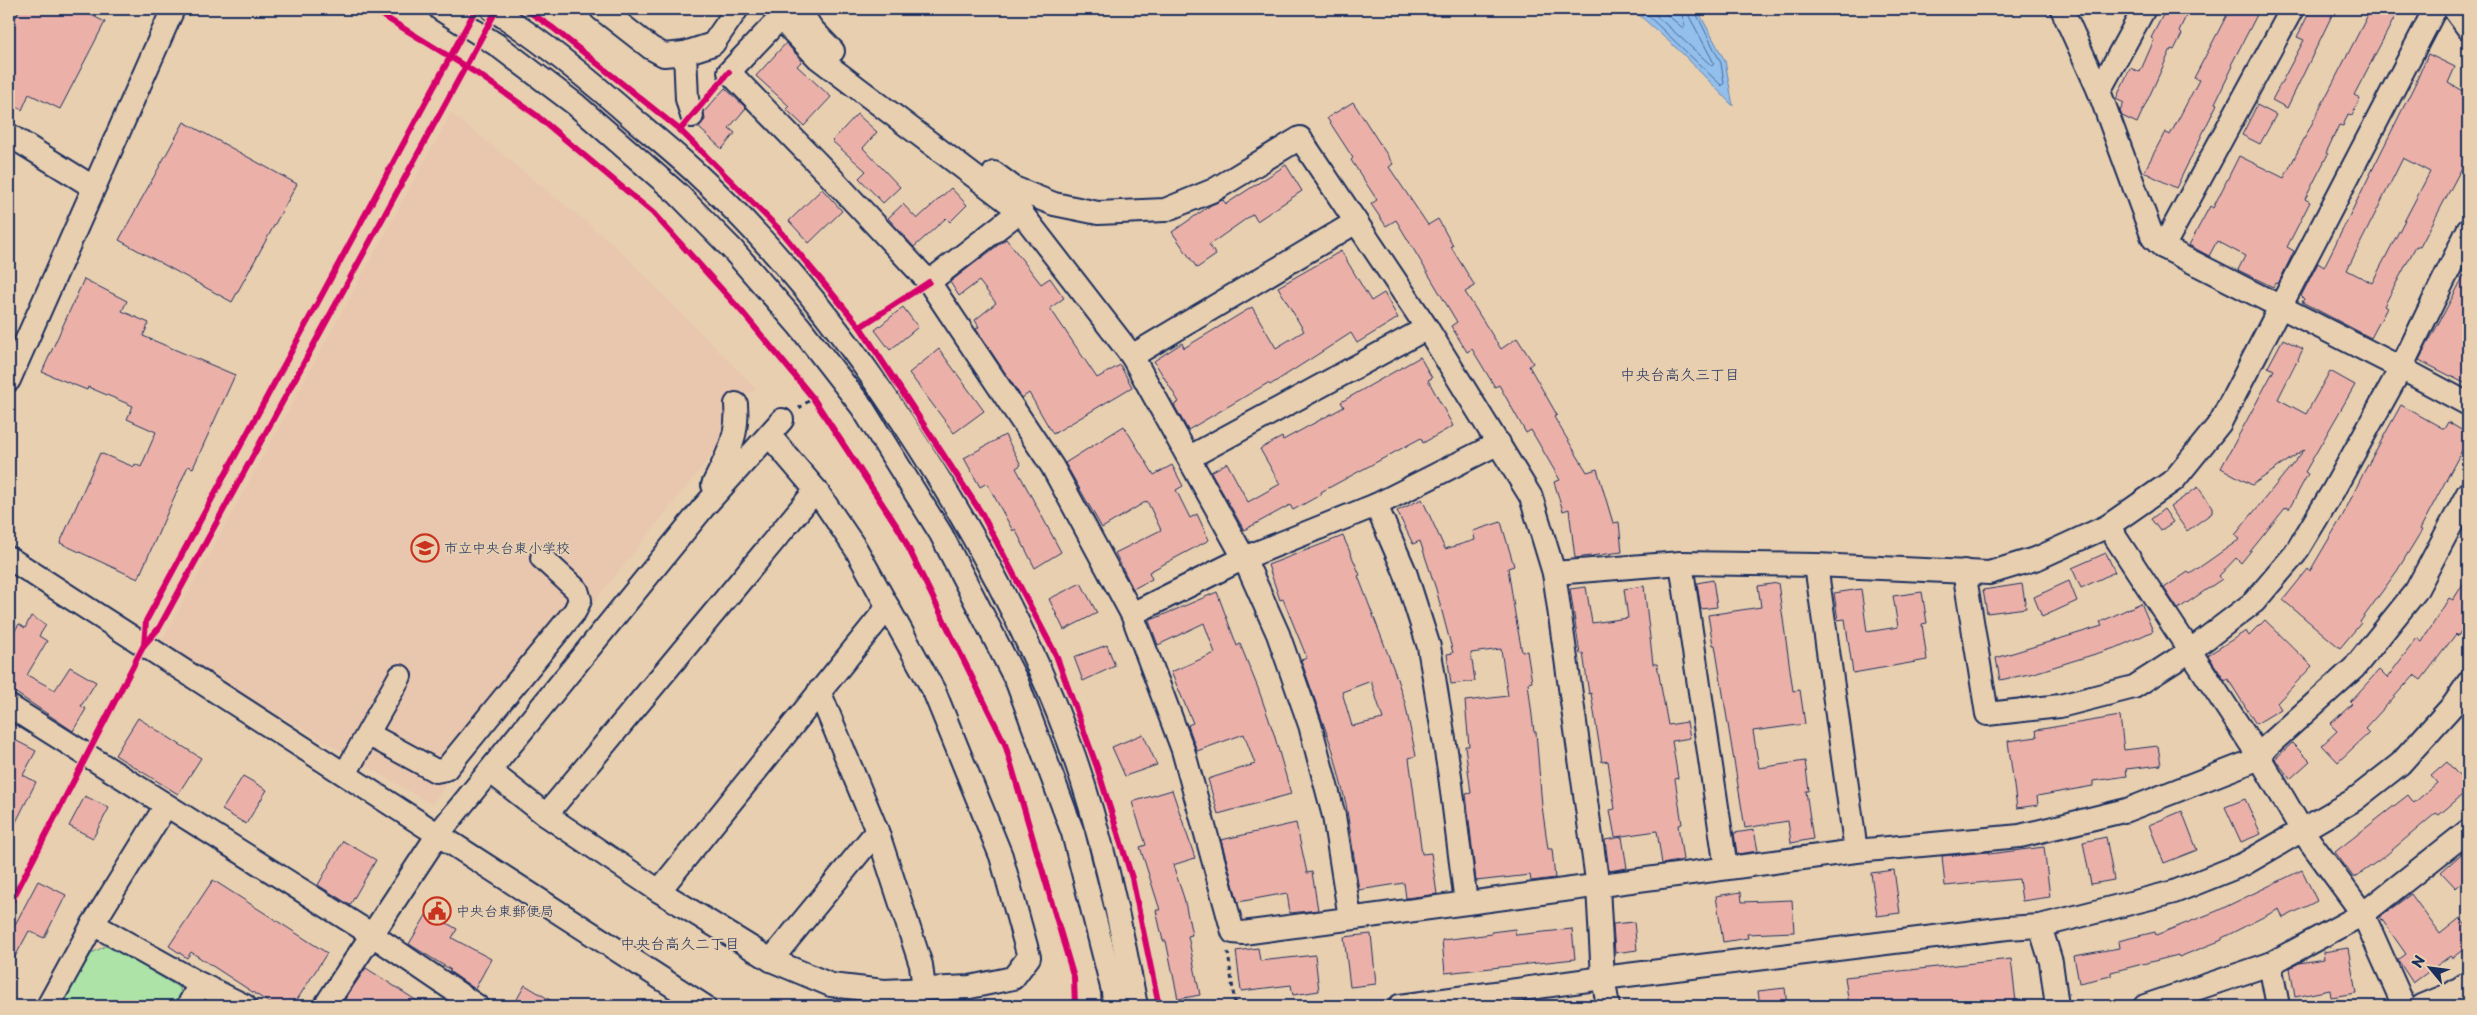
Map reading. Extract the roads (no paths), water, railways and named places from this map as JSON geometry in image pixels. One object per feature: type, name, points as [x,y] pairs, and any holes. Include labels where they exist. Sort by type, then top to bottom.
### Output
[{"type":"street","points":[[9,380],[93,187],[174,9]]},
{"type":"street","points":[[440,9],[497,45],[575,104],[678,194],[732,248],[793,319],[862,407],[941,534],[1016,682],[1073,833],[1113,991],[1114,1006]]},
{"type":"street","points":[[492,9],[530,33],[699,176],[775,254],[821,307],[879,384],[963,517],[1006,597],[1040,670],[1069,740],[1098,832],[1136,1006]]},
{"type":"street","points":[[600,9],[651,48],[664,55],[685,52],[714,44],[737,9]]},
{"type":"street","points":[[800,9],[812,29],[830,49],[1014,188],[1054,204],[1098,213],[1165,210],[1214,190],[1300,138],[1427,328],[1499,442],[1531,497],[1554,573],[1598,887],[1603,978],[1608,1006]]},
{"type":"street","points":[[2062,9],[2100,91],[2153,238],[2163,247],[2468,404]]},
{"type":"street","points":[[2100,91],[2144,9]]},
{"type":"street","points":[[2163,247],[2292,9]]},
{"type":"street","points":[[1554,573],[1681,563],[1816,565],[1989,573],[2038,558],[2108,526],[2174,480],[2220,423],[2435,9]]},
{"type":"street","points":[[2454,9],[2468,28]]},
{"type":"street","points":[[1350,918],[1334,816],[1310,725],[1278,634],[1244,558],[1132,356],[1020,211],[818,58],[780,18],[729,72],[829,174],[929,282],[1052,466],[1132,614],[1183,750],[1233,932],[1244,933],[1598,887],[1856,851],[2020,836],[2127,810],[2250,762],[2258,755],[2360,660],[2416,591],[2468,494]]},
{"type":"street","points":[[685,52],[687,99],[692,116]]},
{"type":"street","points":[[9,135],[93,187]]},
{"type":"street","points":[[929,282],[1020,211]]},
{"type":"street","points":[[1132,356],[1356,222]]},
{"type":"street","points":[[1964,572],[1987,714],[2060,706],[2134,687],[2190,651],[2254,602],[2294,554],[2333,491],[2401,368],[2468,230]]},
{"type":"street","points":[[1190,458],[1427,328]]},
{"type":"street","points":[[702,508],[729,452],[737,424],[736,404]]},
{"type":"street","points":[[325,1006],[439,834],[702,508],[775,428],[856,549],[934,691],[1001,856],[1029,958],[1013,978],[970,987],[884,992],[831,985],[771,960],[659,891],[546,814],[490,771]]},
{"type":"street","points":[[1132,614],[1244,558],[1376,505],[1499,442]]},
{"type":"street","points":[[546,814],[816,490]]},
{"type":"street","points":[[1376,505],[1405,572],[1429,647],[1450,776],[1466,903]]},
{"type":"street","points":[[2108,526],[2258,755],[2302,832],[2363,914],[2404,1006]]},
{"type":"street","points":[[9,558],[704,1006]]},
{"type":"street","points":[[368,734],[436,771],[446,768],[575,611],[580,600],[577,590],[542,558]]},
{"type":"street","points":[[1681,563],[1726,868]]},
{"type":"street","points":[[1816,565],[1856,851]]},
{"type":"street","points":[[659,891],[818,690],[888,607]]},
{"type":"street","points":[[345,774],[400,676]]},
{"type":"street","points":[[1400,1006],[1603,978],[2007,928],[2040,926],[2174,892],[2244,864],[2302,832],[2354,800],[2400,764],[2454,704],[2468,683]]},
{"type":"street","points":[[818,690],[876,831],[921,965],[924,989]]},
{"type":"street","points":[[12,716],[165,807],[371,934],[478,1006]]},
{"type":"street","points":[[48,1006],[93,924],[165,807]]},
{"type":"street","points":[[2145,1006],[2270,964],[2363,914],[2468,830]]},
{"type":"street","points":[[771,960],[876,831]]},
{"type":"street","points":[[93,924],[200,984],[244,1006]]},
{"type":"street","points":[[2040,926],[2051,962],[2057,1006]]},
{"type":"street","points":[[2270,964],[2278,1006]]},
{"type":"street","points":[[2422,1006],[2451,994],[2468,983]]},
{"type":"street","points":[[188,1006],[200,984]]},
{"type":"water","points":[[1636,9],[1697,9],[1725,61],[1733,106],[1683,54],[1637,13]]},
{"type":"place","name":"市立中央台東小学校","points":[[425,548]]},
{"type":"place","name":"中央台東郵便局","points":[[437,911]]},
{"type":"district","name":"中央台高久三丁目","points":[[1680,375]]},
{"type":"district","name":"中央台高久二丁目","points":[[680,944]]}]
